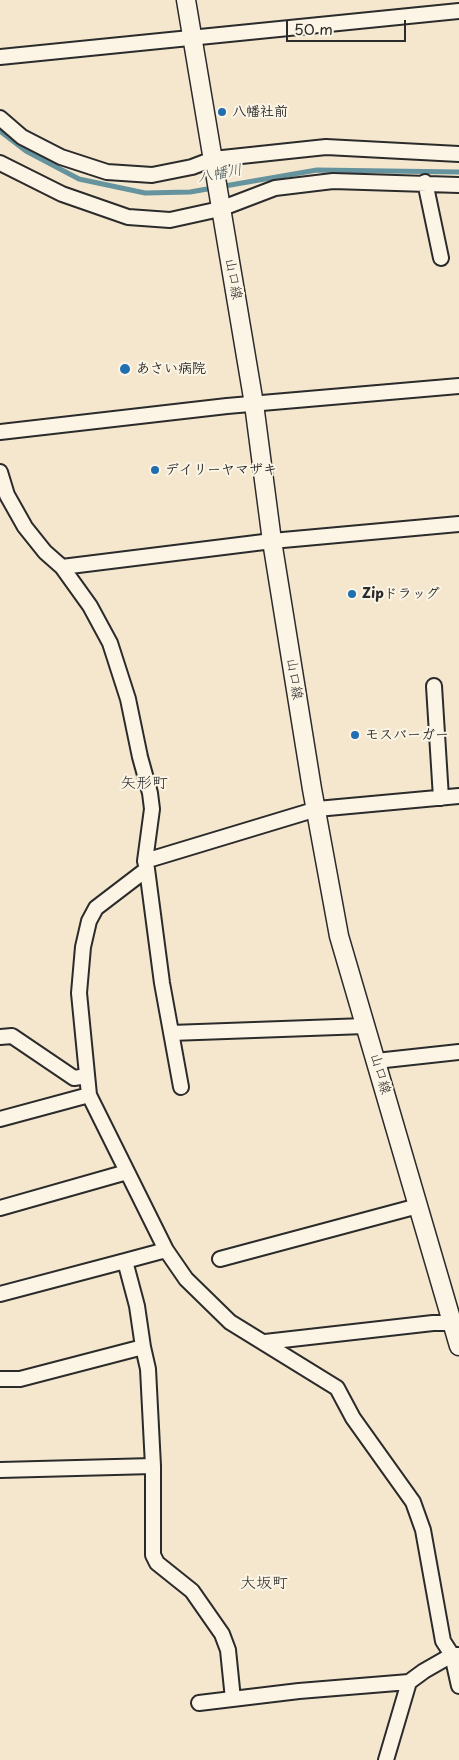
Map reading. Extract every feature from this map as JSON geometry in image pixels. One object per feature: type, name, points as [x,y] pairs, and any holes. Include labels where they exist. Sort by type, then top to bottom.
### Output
[{"type":"street","name":"山口線","points":[[186,0],[254,404],[272,541],[312,789],[339,936],[418,1206],[456,1323],[459,1346]]},
{"type":"street","points":[[0,57],[459,11]]},
{"type":"street","points":[[0,118],[22,137],[61,156],[107,172],[152,175],[326,146],[459,154]]},
{"type":"street","points":[[0,163],[62,194],[128,217],[170,220],[275,188],[333,181],[459,184]]},
{"type":"street","points":[[425,182],[441,258]]},
{"type":"street","points":[[0,432],[254,404],[459,386]]},
{"type":"street","points":[[0,472],[7,495],[25,527],[45,552],[62,567],[90,606],[110,643],[128,699],[152,809],[146,865],[162,983],[182,1087]]},
{"type":"street","points":[[62,567],[272,541],[459,524]]},
{"type":"street","points":[[434,686],[430,703],[441,798]]},
{"type":"street","points":[[459,796],[317,809],[146,865],[96,908],[89,922],[83,947],[79,993],[89,1095],[166,1250],[186,1279],[230,1322],[337,1388],[352,1418],[413,1502],[423,1530],[443,1641],[456,1655],[459,1686]]},
{"type":"street","points":[[171,1033],[365,1026]]},
{"type":"street","points":[[0,1037],[12,1036],[74,1078],[87,1076]]},
{"type":"street","points":[[376,1060],[459,1052]]},
{"type":"street","points":[[0,1119],[89,1095]]},
{"type":"street","points":[[0,1208],[127,1172]]},
{"type":"street","points":[[220,1259],[418,1206]]},
{"type":"street","points":[[0,1294],[166,1250]]},
{"type":"street","points":[[125,1261],[148,1369],[153,1466],[153,1555],[157,1563],[192,1591],[222,1634],[228,1650],[233,1698]]},
{"type":"street","points":[[265,1342],[433,1323],[456,1323]]},
{"type":"street","points":[[0,1379],[20,1379],[143,1347]]},
{"type":"street","points":[[0,1470],[153,1466]]},
{"type":"street","points":[[200,1703],[298,1691],[409,1682],[424,1671],[456,1655]]},
{"type":"street","points":[[386,1760],[409,1682]]},
{"type":"waterway","name":"八幡川","points":[[0,131],[26,151],[79,179],[145,193],[190,192],[317,170],[459,172]]},
{"type":"place","name":"八幡社前","points":[[222,112]]},
{"type":"place","name":"あさい病院","points":[[125,369]]},
{"type":"place","name":"デイリーヤマザキ","points":[[155,470]]},
{"type":"place","name":"Zipドラッグ","points":[[352,594]]},
{"type":"place","name":"モスバーガー","points":[[355,735]]},
{"type":"district","name":"矢形町","points":[[144,784]]},
{"type":"district","name":"大坂町","points":[[264,1584]]}]
